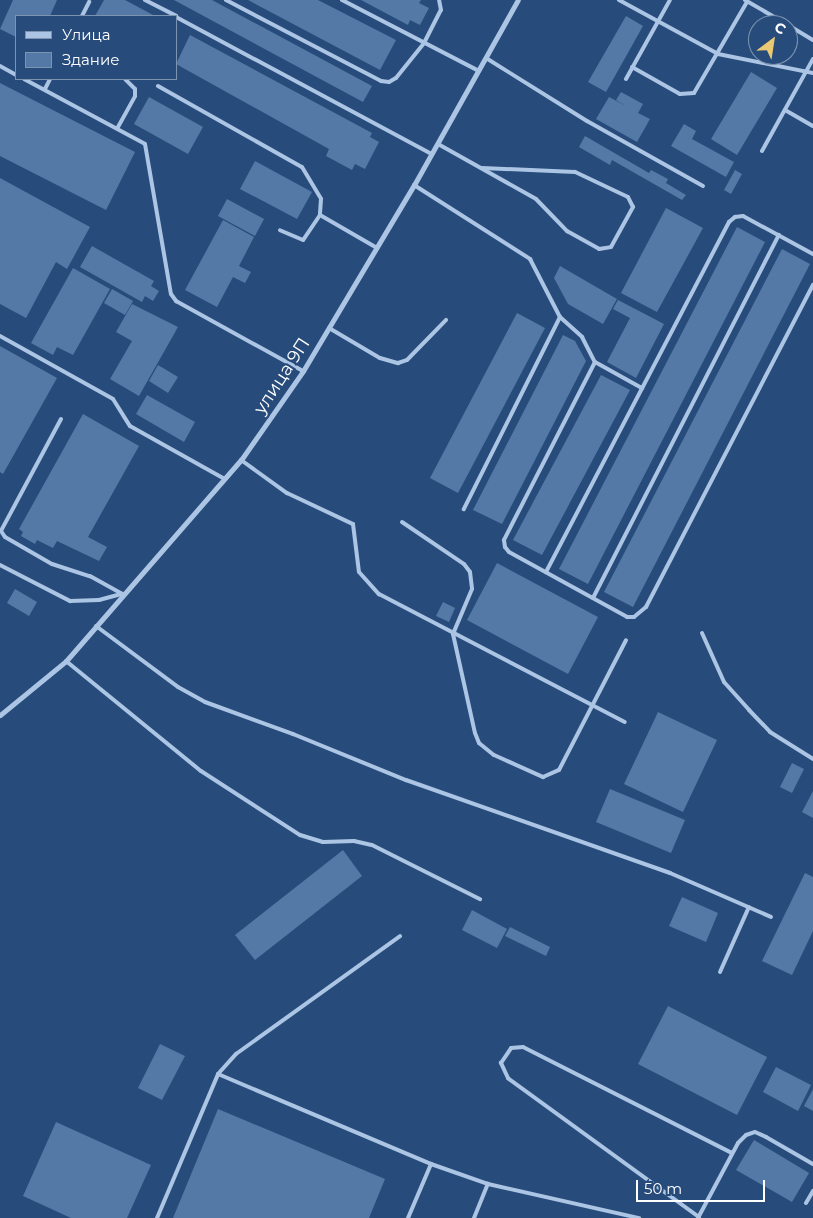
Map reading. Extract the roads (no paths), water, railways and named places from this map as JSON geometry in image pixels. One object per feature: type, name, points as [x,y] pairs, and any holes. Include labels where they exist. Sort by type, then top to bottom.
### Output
[{"type":"street","name":"улица 9П","points":[[0,715],[66,661],[122,594],[241,460],[303,371],[329,328],[438,144],[518,0]]},
{"type":"lane","points":[[146,0],[174,15]]},
{"type":"lane","points":[[226,0],[380,81],[396,78],[424,43],[441,10],[439,0]]},
{"type":"lane","points":[[342,0],[479,71]]},
{"type":"lane","points":[[619,0],[718,54],[807,70],[813,73]]},
{"type":"lane","points":[[626,79],[670,0]]},
{"type":"lane","points":[[632,67],[687,95],[699,88],[746,1],[770,15]]},
{"type":"lane","points":[[82,15],[89,2]]},
{"type":"lane","points":[[178,17],[432,154]]},
{"type":"lane","points":[[798,31],[813,40]]},
{"type":"lane","points":[[486,58],[588,121],[703,186]]},
{"type":"lane","points":[[762,151],[813,59]]},
{"type":"lane","points":[[0,66],[15,74]]},
{"type":"lane","points":[[26,80],[139,138],[149,150],[171,294],[176,301],[303,371]]},
{"type":"lane","points":[[45,89],[50,80]]},
{"type":"lane","points":[[118,127],[134,96],[135,89],[126,80]]},
{"type":"lane","points":[[158,86],[294,160],[319,194],[320,215],[303,240],[280,230]]},
{"type":"lane","points":[[785,110],[813,126]]},
{"type":"lane","points":[[438,144],[536,199],[567,231],[599,249],[611,247],[633,207],[628,197],[575,172],[482,168]]},
{"type":"lane","points":[[414,185],[530,259],[560,317],[582,336],[595,362],[642,388]]},
{"type":"lane","points":[[320,215],[377,248]]},
{"type":"lane","points":[[546,572],[729,222],[735,217],[743,216],[813,254]]},
{"type":"lane","points":[[593,598],[779,235]]},
{"type":"lane","points":[[595,362],[504,540],[509,552],[627,617],[640,614],[646,607],[813,285]]},
{"type":"lane","points":[[464,509],[560,317]]},
{"type":"lane","points":[[329,328],[380,358],[398,363],[406,360],[446,320]]},
{"type":"lane","points":[[0,336],[113,398],[130,426],[225,478]]},
{"type":"lane","points":[[61,419],[2,531],[5,537],[52,564],[90,576],[122,594]]},
{"type":"lane","points":[[241,460],[287,493],[346,519],[356,532],[355,558],[367,583],[393,603],[625,722]]},
{"type":"lane","points":[[402,522],[464,564],[470,572],[472,590],[453,634],[475,733],[479,743],[494,755],[543,777],[553,775],[566,762],[626,640]]},
{"type":"lane","points":[[0,565],[70,601],[99,600],[122,594]]},
{"type":"lane","points":[[96,626],[178,687],[205,702],[294,734],[406,780],[670,873],[771,916]]},
{"type":"lane","points":[[702,633],[724,682],[770,732],[813,759]]},
{"type":"lane","points":[[66,661],[201,771],[300,835],[323,842],[354,841],[372,845],[480,899]]},
{"type":"lane","points":[[720,972],[749,907]]},
{"type":"lane","points":[[157,1218],[218,1074],[236,1054],[400,936]]},
{"type":"lane","points":[[732,1153],[523,1047],[511,1048],[501,1063],[503,1074],[508,1078],[699,1217],[732,1153],[746,1135],[755,1132],[813,1164]]},
{"type":"lane","points":[[218,1074],[431,1164],[488,1184],[625,1217],[638,1218]]},
{"type":"lane","points":[[408,1218],[431,1164]]},
{"type":"lane","points":[[474,1218],[488,1184]]},
{"type":"lane","points":[[806,1203],[813,1191]]}]
